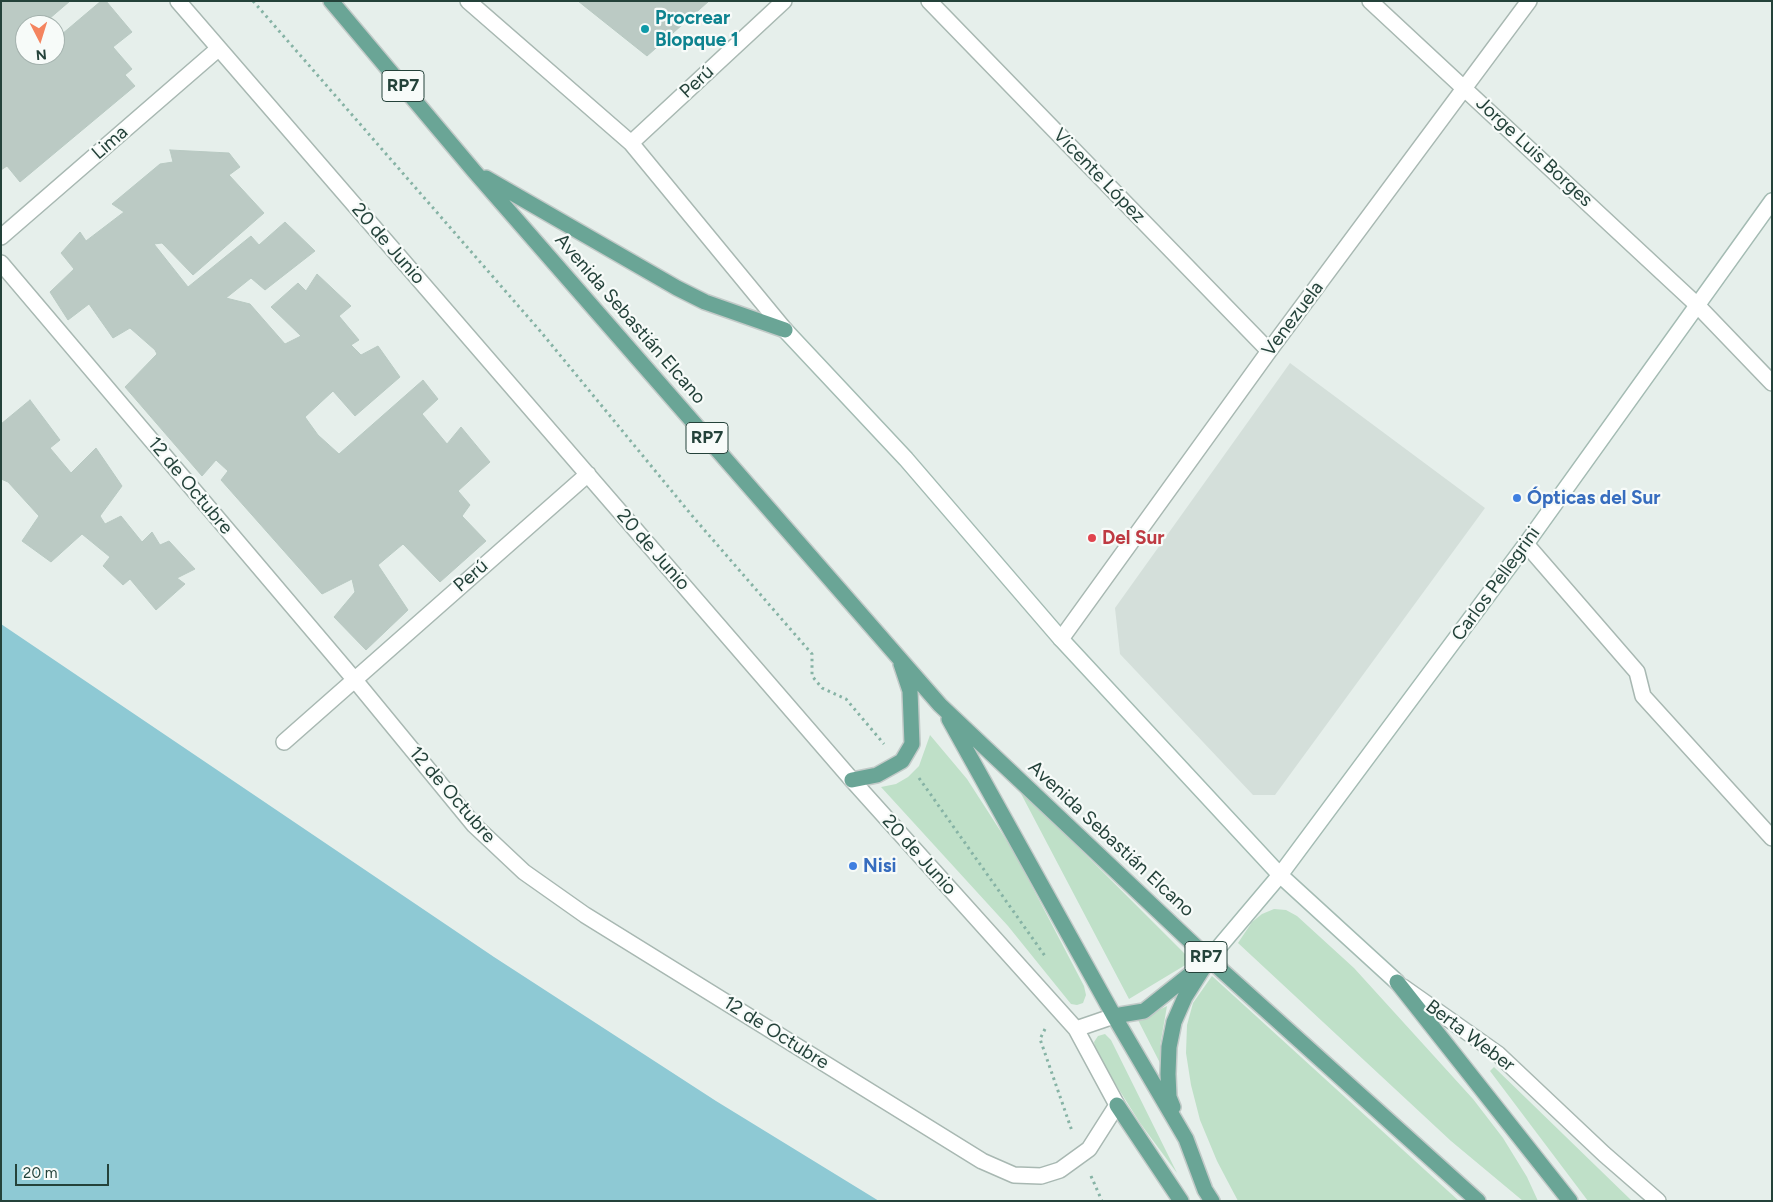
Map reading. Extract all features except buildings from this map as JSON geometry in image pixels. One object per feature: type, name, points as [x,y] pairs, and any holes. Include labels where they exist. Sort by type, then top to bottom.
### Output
[{"type":"main road","name":"Avenida Sebastián Elcano","points":[[331,1],[474,171],[940,705],[1208,959],[1478,1201]]},
{"type":"main road","points":[[474,171],[677,288],[706,302],[785,330]]},
{"type":"main road","points":[[852,780],[876,775],[902,761],[912,744],[913,720],[910,691],[899,658]]},
{"type":"main road","name":"Avenida Sebastián Elcano","points":[[940,705],[1001,810],[1114,1016],[1186,1139],[1205,1190],[1212,1201]]},
{"type":"main road","points":[[1114,1016],[1144,1011],[1208,959]]},
{"type":"main road","points":[[1186,1139],[1169,1097],[1169,1047],[1174,1022],[1185,996],[1208,959]]},
{"type":"main road","points":[[1397,982],[1570,1201]]},
{"type":"main road","points":[[1117,1105],[1181,1201]]},
{"type":"main road","points":[[1548,1174],[1556,1201]]},
{"type":"street","name":"20 de Junio","points":[[178,1],[852,780],[1056,1005],[1076,1029],[1117,1105]]},
{"type":"street","points":[[468,1],[631,143],[785,330],[906,459],[1061,639],[1280,875]]},
{"type":"street","name":"Perú","points":[[631,143],[784,1]]},
{"type":"street","name":"Vicente López","points":[[929,1],[1268,351]]},
{"type":"street","name":"Jorge Luis Borges","points":[[1370,1],[1696,304],[1772,383]]},
{"type":"street","name":"Venezuela","points":[[1061,639],[1268,351],[1466,89],[1530,1]]},
{"type":"street","name":"Lima","points":[[1,237],[218,49]]},
{"type":"street","name":"Carlos Pellegrini","points":[[1208,959],[1280,875],[1526,544],[1772,200]]},
{"type":"street","name":"12 de Octubre","points":[[1,263],[354,679],[474,825],[524,872],[584,915],[982,1161],[1014,1175],[1041,1176],[1060,1170],[1088,1149],[1117,1105]]},
{"type":"street","name":"Perú","points":[[284,742],[588,474]]},
{"type":"street","points":[[1526,544],[1637,672],[1644,696],[1772,838]]},
{"type":"street","name":"Berta Weber","points":[[1280,875],[1397,982],[1498,1054],[1604,1154],[1658,1201]]},
{"type":"street","points":[[1076,1029],[1114,1016]]},
{"type":"path","points":[[253,1],[541,332],[694,518],[812,654],[812,676],[822,688],[846,699],[887,747],[917,775],[1049,961]]},
{"type":"path","points":[[1056,1005],[1040,1039],[1082,1155],[1102,1201]]},
{"type":"shaded area","points":[[1290,363],[1485,508],[1275,795],[1253,795],[1120,654],[1115,608]]},
{"type":"green space","points":[[930,735],[967,779],[1014,852],[1084,986],[1086,995],[1083,1003],[1071,1004],[1008,926],[881,787],[896,784],[908,777],[919,766]]},
{"type":"green space","points":[[1017,786],[1192,961],[1129,999]]},
{"type":"green space","points":[[1274,909],[1286,910],[1297,916],[1354,968],[1473,1099],[1503,1138],[1527,1177],[1538,1201],[1523,1201],[1451,1141],[1238,943],[1252,922],[1262,914]]},
{"type":"green space","points":[[1212,976],[1459,1201],[1238,1201],[1217,1161],[1200,1120],[1191,1085],[1186,1053],[1187,1025],[1193,1003]]},
{"type":"green space","points":[[1167,1006],[1160,1046],[1160,1063],[1138,1020]]},
{"type":"green space","points":[[1105,1034],[1111,1040],[1177,1173],[1140,1123],[1096,1053],[1094,1042],[1098,1036]]},
{"type":"green space","points":[[1494,1067],[1632,1201],[1588,1201],[1490,1071]]},
{"type":"water","points":[[1,624],[494,957],[716,1101],[879,1201],[1,1201]]},
{"type":"place","name":"Procrear Blopque 1","points":[[645,29]]},
{"type":"place","name":"Ópticas del Sur","points":[[1517,498]]},
{"type":"place","name":"Del Sur","points":[[1092,538]]},
{"type":"place","name":"Nisi","points":[[853,866]]}]
